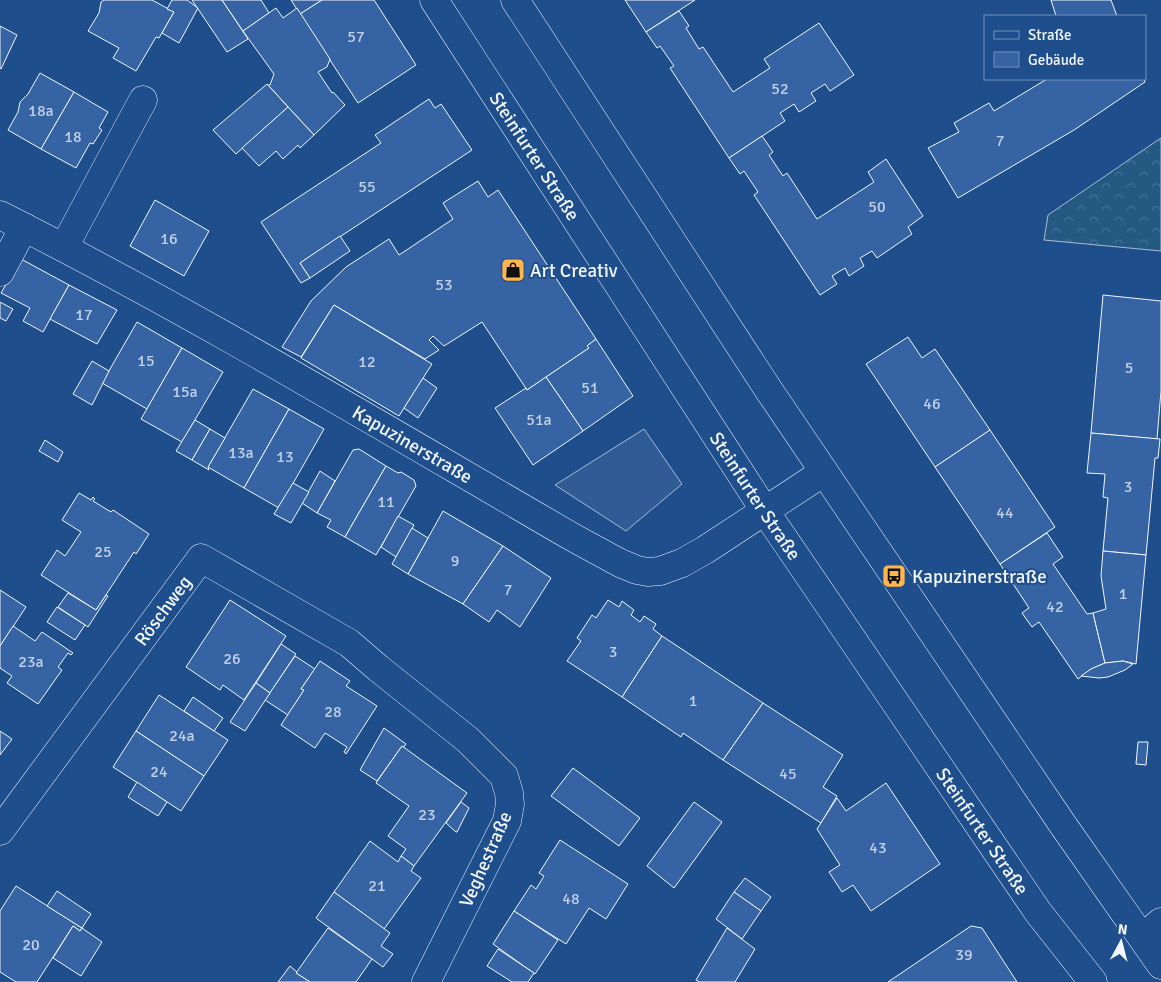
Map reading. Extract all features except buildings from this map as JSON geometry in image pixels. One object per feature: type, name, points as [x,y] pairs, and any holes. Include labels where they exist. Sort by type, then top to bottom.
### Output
[{"type":"main road","name":"Steinfurter Straße","points":[[434,0],[765,511],[1038,912],[1093,982]]},
{"type":"main road","points":[[515,0],[768,389],[1063,825],[1152,930],[1161,965]]},
{"type":"main road","points":[[64,247],[142,100]]},
{"type":"main road","name":"Kapuzinerstraße","points":[[0,215],[64,247],[189,315],[574,538],[637,570],[648,572],[660,571],[682,563],[824,472]]},
{"type":"main road","points":[[0,272],[24,228]]},
{"type":"main road","name":"Röschweg","points":[[0,831],[201,558],[349,643],[378,668]]},
{"type":"main road","name":"Veghestraße","points":[[378,668],[468,740],[504,776],[509,792],[510,812],[507,821],[426,982]]},
{"type":"green space","points":[[1161,138],[1161,251],[1044,240],[1048,215]]},
{"type":"shaded area","points":[[644,429],[682,484],[626,531],[555,485]]},
{"type":"place","name":"Art Creativ","points":[[513,270]]},
{"type":"place","name":"Kapuzinerstraße","points":[[894,576]]}]
